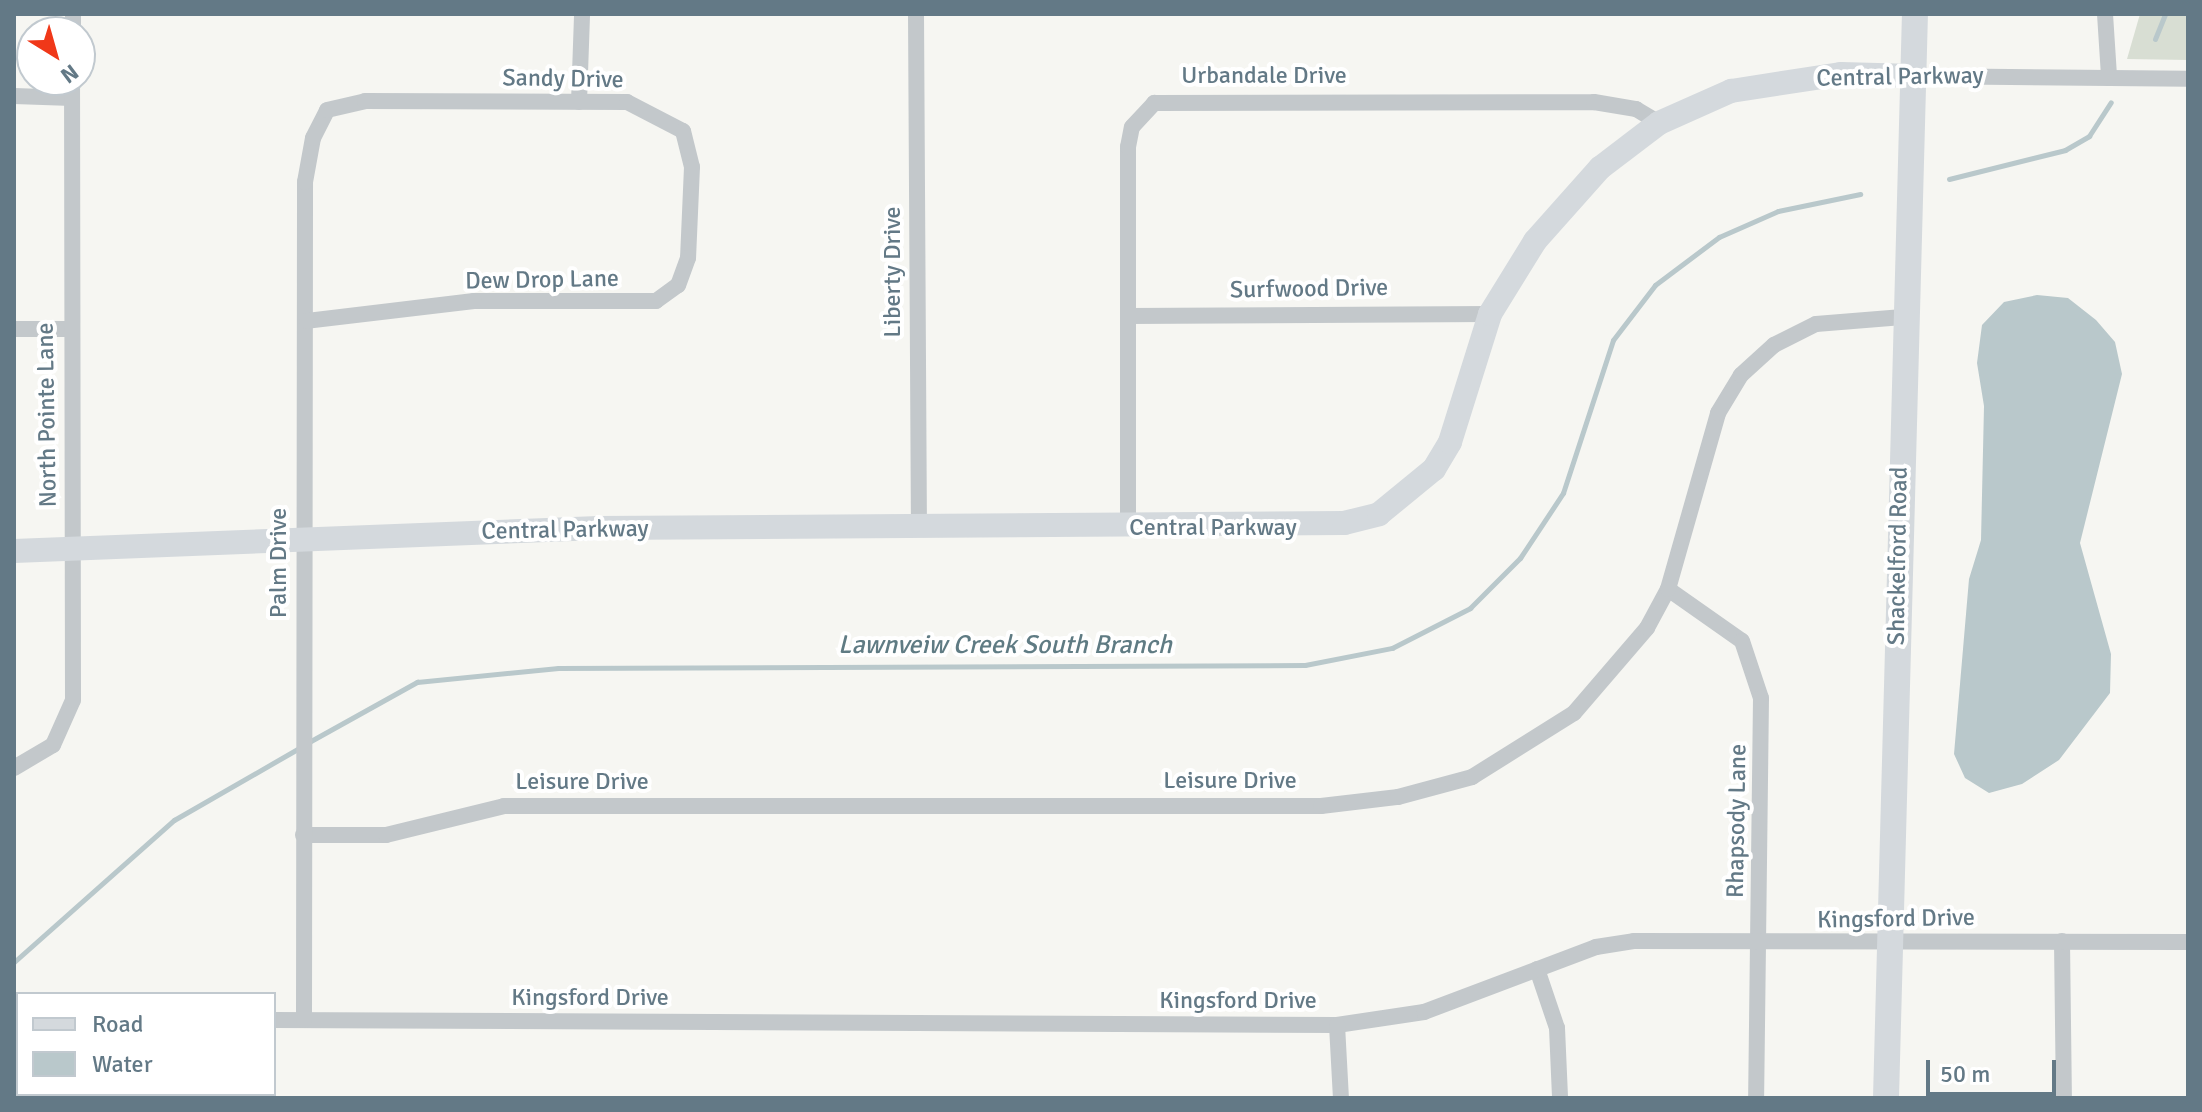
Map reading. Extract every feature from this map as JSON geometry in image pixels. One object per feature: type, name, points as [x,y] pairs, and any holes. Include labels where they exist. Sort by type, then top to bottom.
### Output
[{"type":"main road","name":"Shackelford Road","points":[[1886,1098],[1903,317],[1915,14]]},
{"type":"street","points":[[579,102],[582,14]]},
{"type":"street","name":"Liberty Drive","points":[[916,14],[919,529]]},
{"type":"street","points":[[2105,14],[2109,76]]},
{"type":"street","name":"Central Parkway","points":[[14,551],[302,542],[584,528],[1309,529],[1379,514],[1410,493],[1450,442],[1490,314],[1570,198],[1659,123],[1768,83],[1914,76],[2188,79]]},
{"type":"street","points":[[14,96],[72,98]]},
{"type":"street","name":"North Pointe Lane","points":[[14,768],[53,745],[73,700],[69,329],[72,98]]},
{"type":"street","name":"Sandy Drive","points":[[327,110],[365,101],[627,102],[683,131],[692,212],[678,285]]},
{"type":"street","name":"Urbandale Drive","points":[[1128,527],[1128,147],[1132,127],[1154,103],[1594,102],[1636,109],[1659,123]]},
{"type":"street","name":"Palm Drive","points":[[304,1020],[302,542],[307,321],[305,182],[327,110]]},
{"type":"street","name":"Dew Drop Lane","points":[[307,321],[474,301],[656,301],[678,285]]},
{"type":"street","name":"Surfwood Drive","points":[[1129,316],[1490,314]]},
{"type":"street","name":"Leisure Drive","points":[[303,835],[386,835],[504,806],[1321,806],[1398,797],[1472,777],[1541,739],[1604,684],[1668,589],[1718,413],[1741,375],[1774,345],[1816,324],[1903,317]]},
{"type":"street","points":[[14,329],[69,329]]},
{"type":"street","name":"Rhapsody Lane","points":[[1668,589],[1720,620],[1755,666],[1765,774],[1756,1098]]},
{"type":"street","name":"Kingsford Drive","points":[[276,1020],[1337,1025],[1424,1012],[1537,969],[1634,941],[1758,946],[1890,942],[2188,942]]},
{"type":"street","points":[[2062,941],[2064,1098]]},
{"type":"street","points":[[1537,969],[1557,1028],[1560,1098]]},
{"type":"street","points":[[1337,1025],[1341,1098]]},
{"type":"shaded area","points":[[2140,14],[2188,14],[2188,60],[2127,59]]},
{"type":"water","points":[[2037,295],[2068,298],[2096,320],[2115,342],[2122,374],[2080,543],[2111,654],[2110,693],[2059,760],[2022,784],[1989,793],[1965,778],[1954,754],[1969,579],[1981,540],[1984,406],[1977,363],[1982,325],[2004,302]]},
{"type":"waterway","name":"Lawnveiw Creek South Branch","points":[[2155,39],[2165,14]]},
{"type":"waterway","name":"Lawnveiw Creek South Branch","points":[[1949,179],[2065,150],[2089,136],[2111,102]]},
{"type":"waterway","name":"Lawnveiw Creek South Branch","points":[[309,742],[417,682],[558,668],[1305,665],[1392,648],[1470,608],[1520,558],[1563,493],[1613,340],[1655,285],[1719,237],[1778,211],[1860,194]]},
{"type":"waterway","name":"Lawnveiw Creek South Branch","points":[[14,962],[174,820],[301,747]]}]
